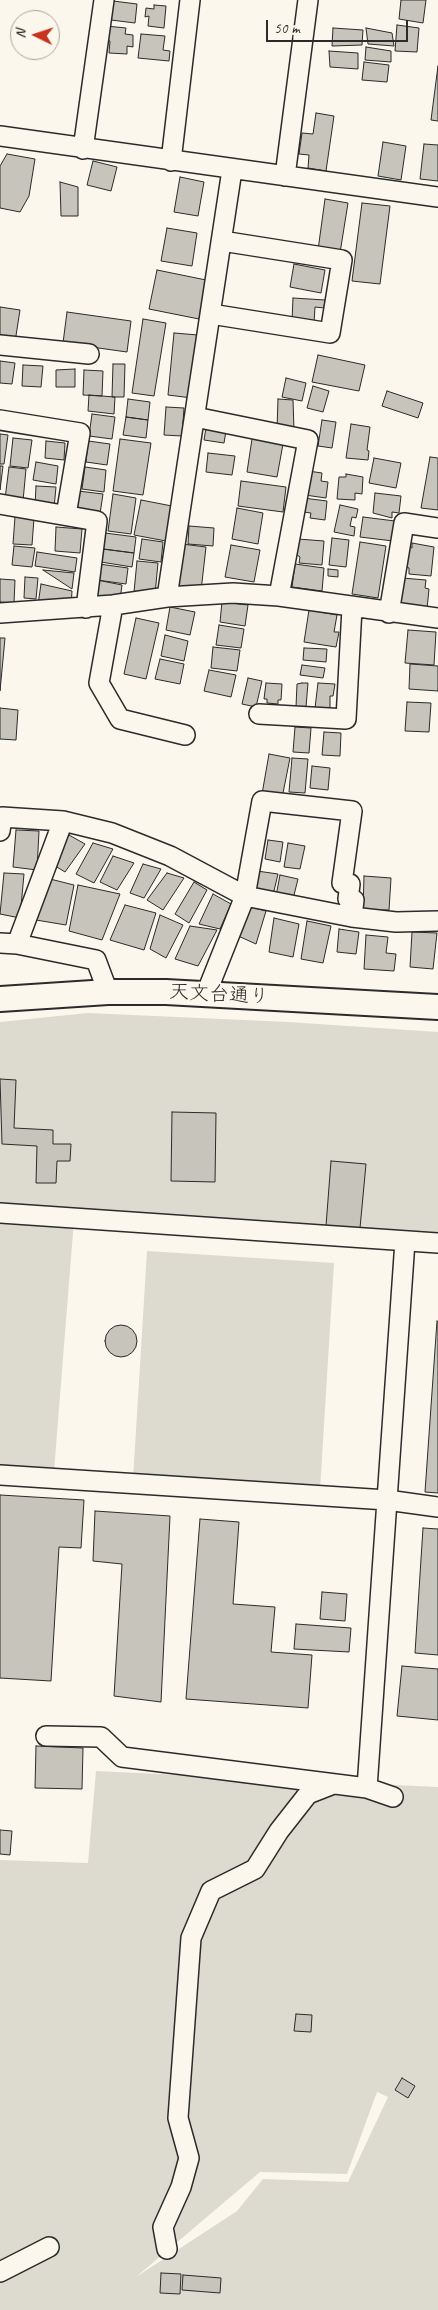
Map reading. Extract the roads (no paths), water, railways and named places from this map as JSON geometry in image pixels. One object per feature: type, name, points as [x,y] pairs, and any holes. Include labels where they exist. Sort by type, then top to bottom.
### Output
[{"type":"main road","name":"天文台通り","points":[[0,999],[108,992],[206,994],[438,1007]]},
{"type":"street","points":[[82,149],[104,0]]},
{"type":"street","points":[[171,161],[190,0]]},
{"type":"street","points":[[285,176],[308,0]]},
{"type":"street","points":[[0,136],[232,170],[438,197]]},
{"type":"street","points":[[167,597],[232,170]]},
{"type":"street","points":[[211,314],[330,333],[342,260],[222,241]]},
{"type":"street","points":[[0,345],[89,354]]},
{"type":"street","points":[[195,417],[308,440],[279,596]]},
{"type":"street","points":[[0,420],[80,433],[66,515]]},
{"type":"street","points":[[0,504],[98,521],[86,608]]},
{"type":"street","points":[[390,613],[404,524],[438,528]]},
{"type":"street","points":[[0,613],[86,608],[167,597],[233,593],[279,596],[352,608],[438,618]]},
{"type":"street","points":[[112,605],[98,683],[120,719],[185,735]]},
{"type":"street","points":[[259,714],[346,719],[352,608]]},
{"type":"street","points":[[206,994],[245,896],[262,800],[352,811],[342,883],[350,884],[348,899],[354,900],[352,917]]},
{"type":"street","points":[[0,831],[2,817],[63,821],[112,833],[170,856],[245,896],[352,917],[396,922],[438,921]]},
{"type":"street","points":[[63,821],[9,944],[96,960],[108,992]]},
{"type":"street","points":[[0,1213],[438,1243]]},
{"type":"street","points":[[367,1788],[404,1241]]},
{"type":"street","points":[[0,1475],[387,1500],[438,1507]]},
{"type":"street","points":[[46,1736],[101,1737],[122,1757],[331,1785],[367,1788],[393,1796]]},
{"type":"street","points":[[167,2249],[163,2228],[181,2187],[189,2158],[178,2118],[191,1938],[211,1891],[255,1869],[278,1831],[308,1794],[331,1785]]},
{"type":"street","points":[[0,2272],[49,2248]]}]
